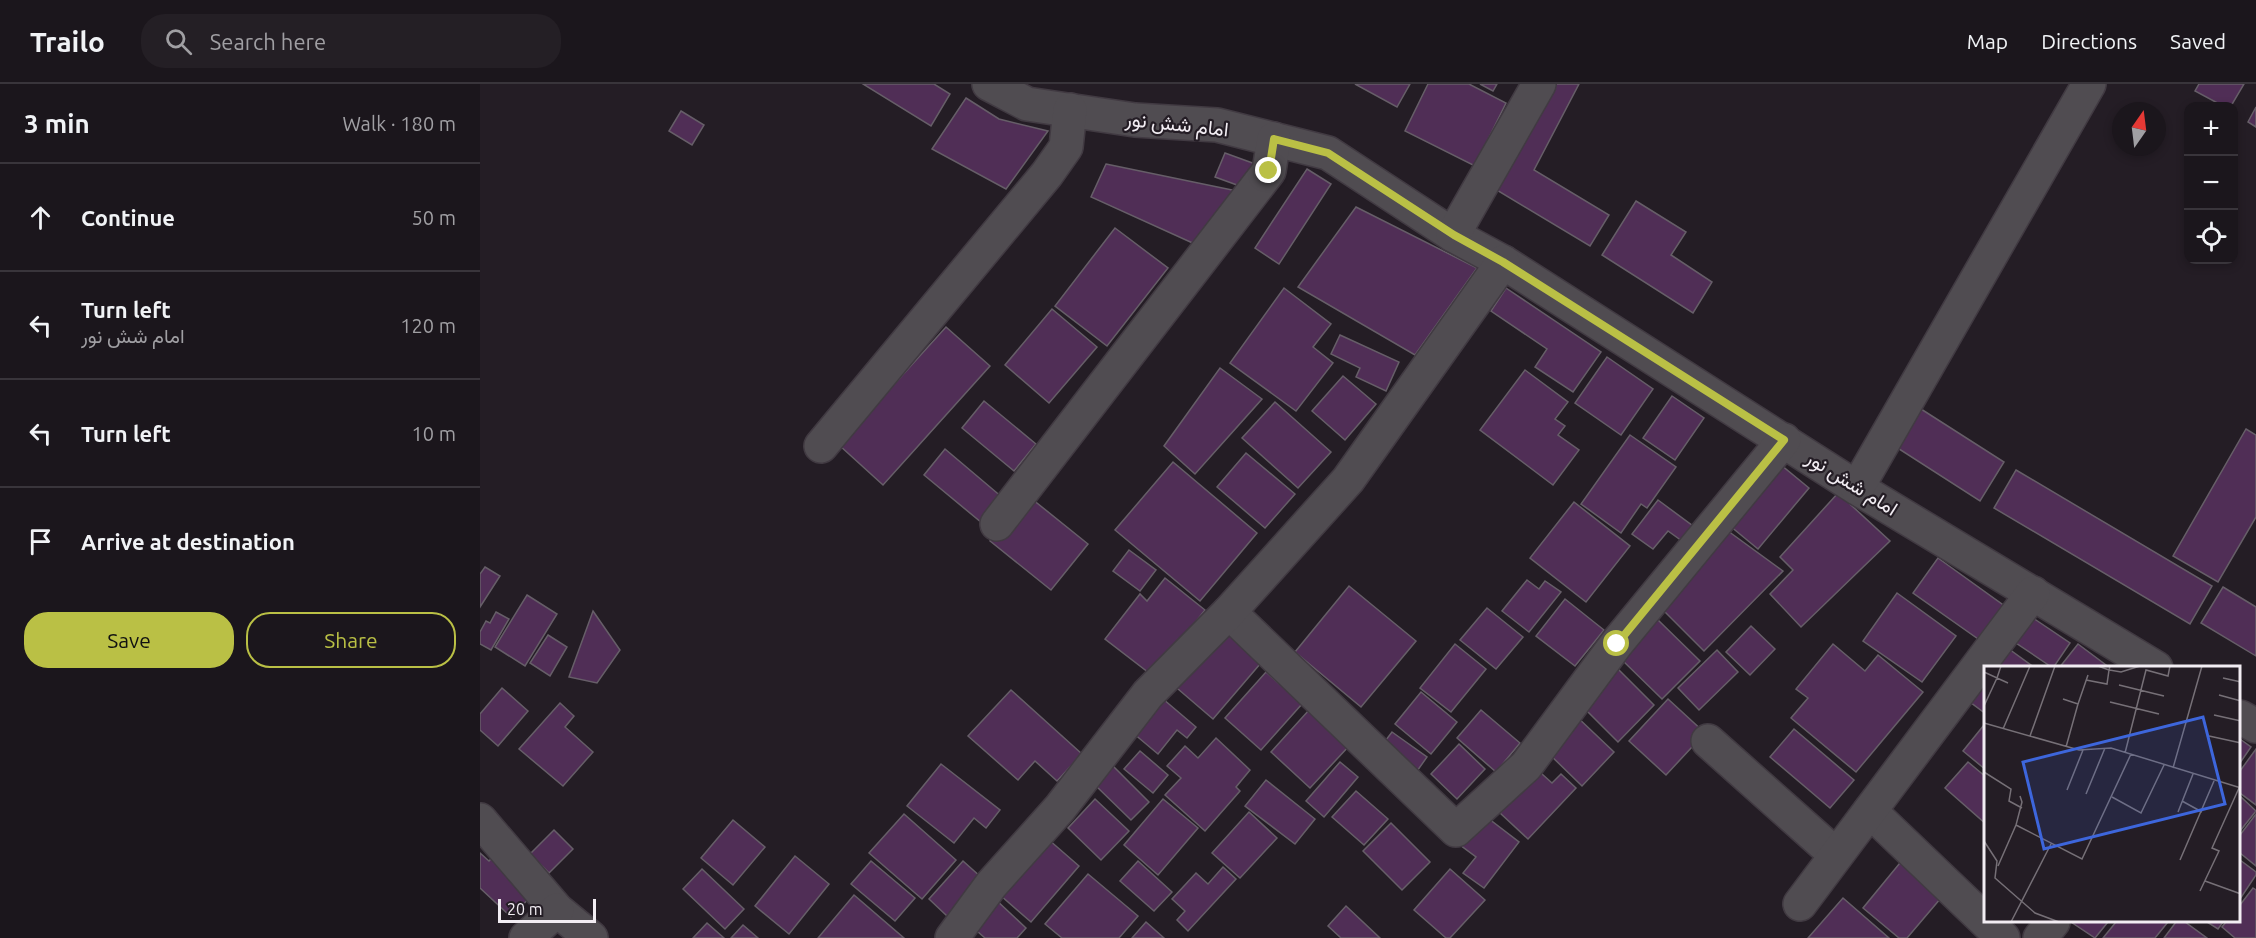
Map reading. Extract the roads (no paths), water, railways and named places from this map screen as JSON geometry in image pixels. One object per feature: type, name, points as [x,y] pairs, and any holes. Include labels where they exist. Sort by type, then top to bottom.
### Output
[{"type":"street","name":"امام شش نور","points":[[990,84],[1027,104],[1135,120],[1217,125],[1328,153],[1454,235],[1503,262],[1857,488],[2153,666]]},
{"type":"street","points":[[1454,235],[1539,84]]},
{"type":"street","points":[[1857,488],[2089,84]]},
{"type":"street","points":[[821,446],[1047,174],[1066,147],[1070,110]]},
{"type":"street","points":[[997,524],[1269,171],[1274,139]]},
{"type":"street","points":[[952,938],[991,885],[1060,808],[1148,694],[1228,612],[1348,480],[1503,262]]},
{"type":"street","points":[[1228,612],[1456,830],[1526,766],[1617,644],[1784,440]]},
{"type":"street","points":[[1800,904],[2033,593]]},
{"type":"street","points":[[2241,718],[2256,726]]},
{"type":"street","points":[[1707,741],[1836,855]]},
{"type":"street","points":[[1870,811],[1984,920]]},
{"type":"street","points":[[480,820],[557,910],[591,938]]},
{"type":"street","points":[[526,938],[557,910]]},
{"type":"street","points":[[1987,923],[2003,938]]},
{"type":"street","points":[[2040,938],[2051,923]]}]
